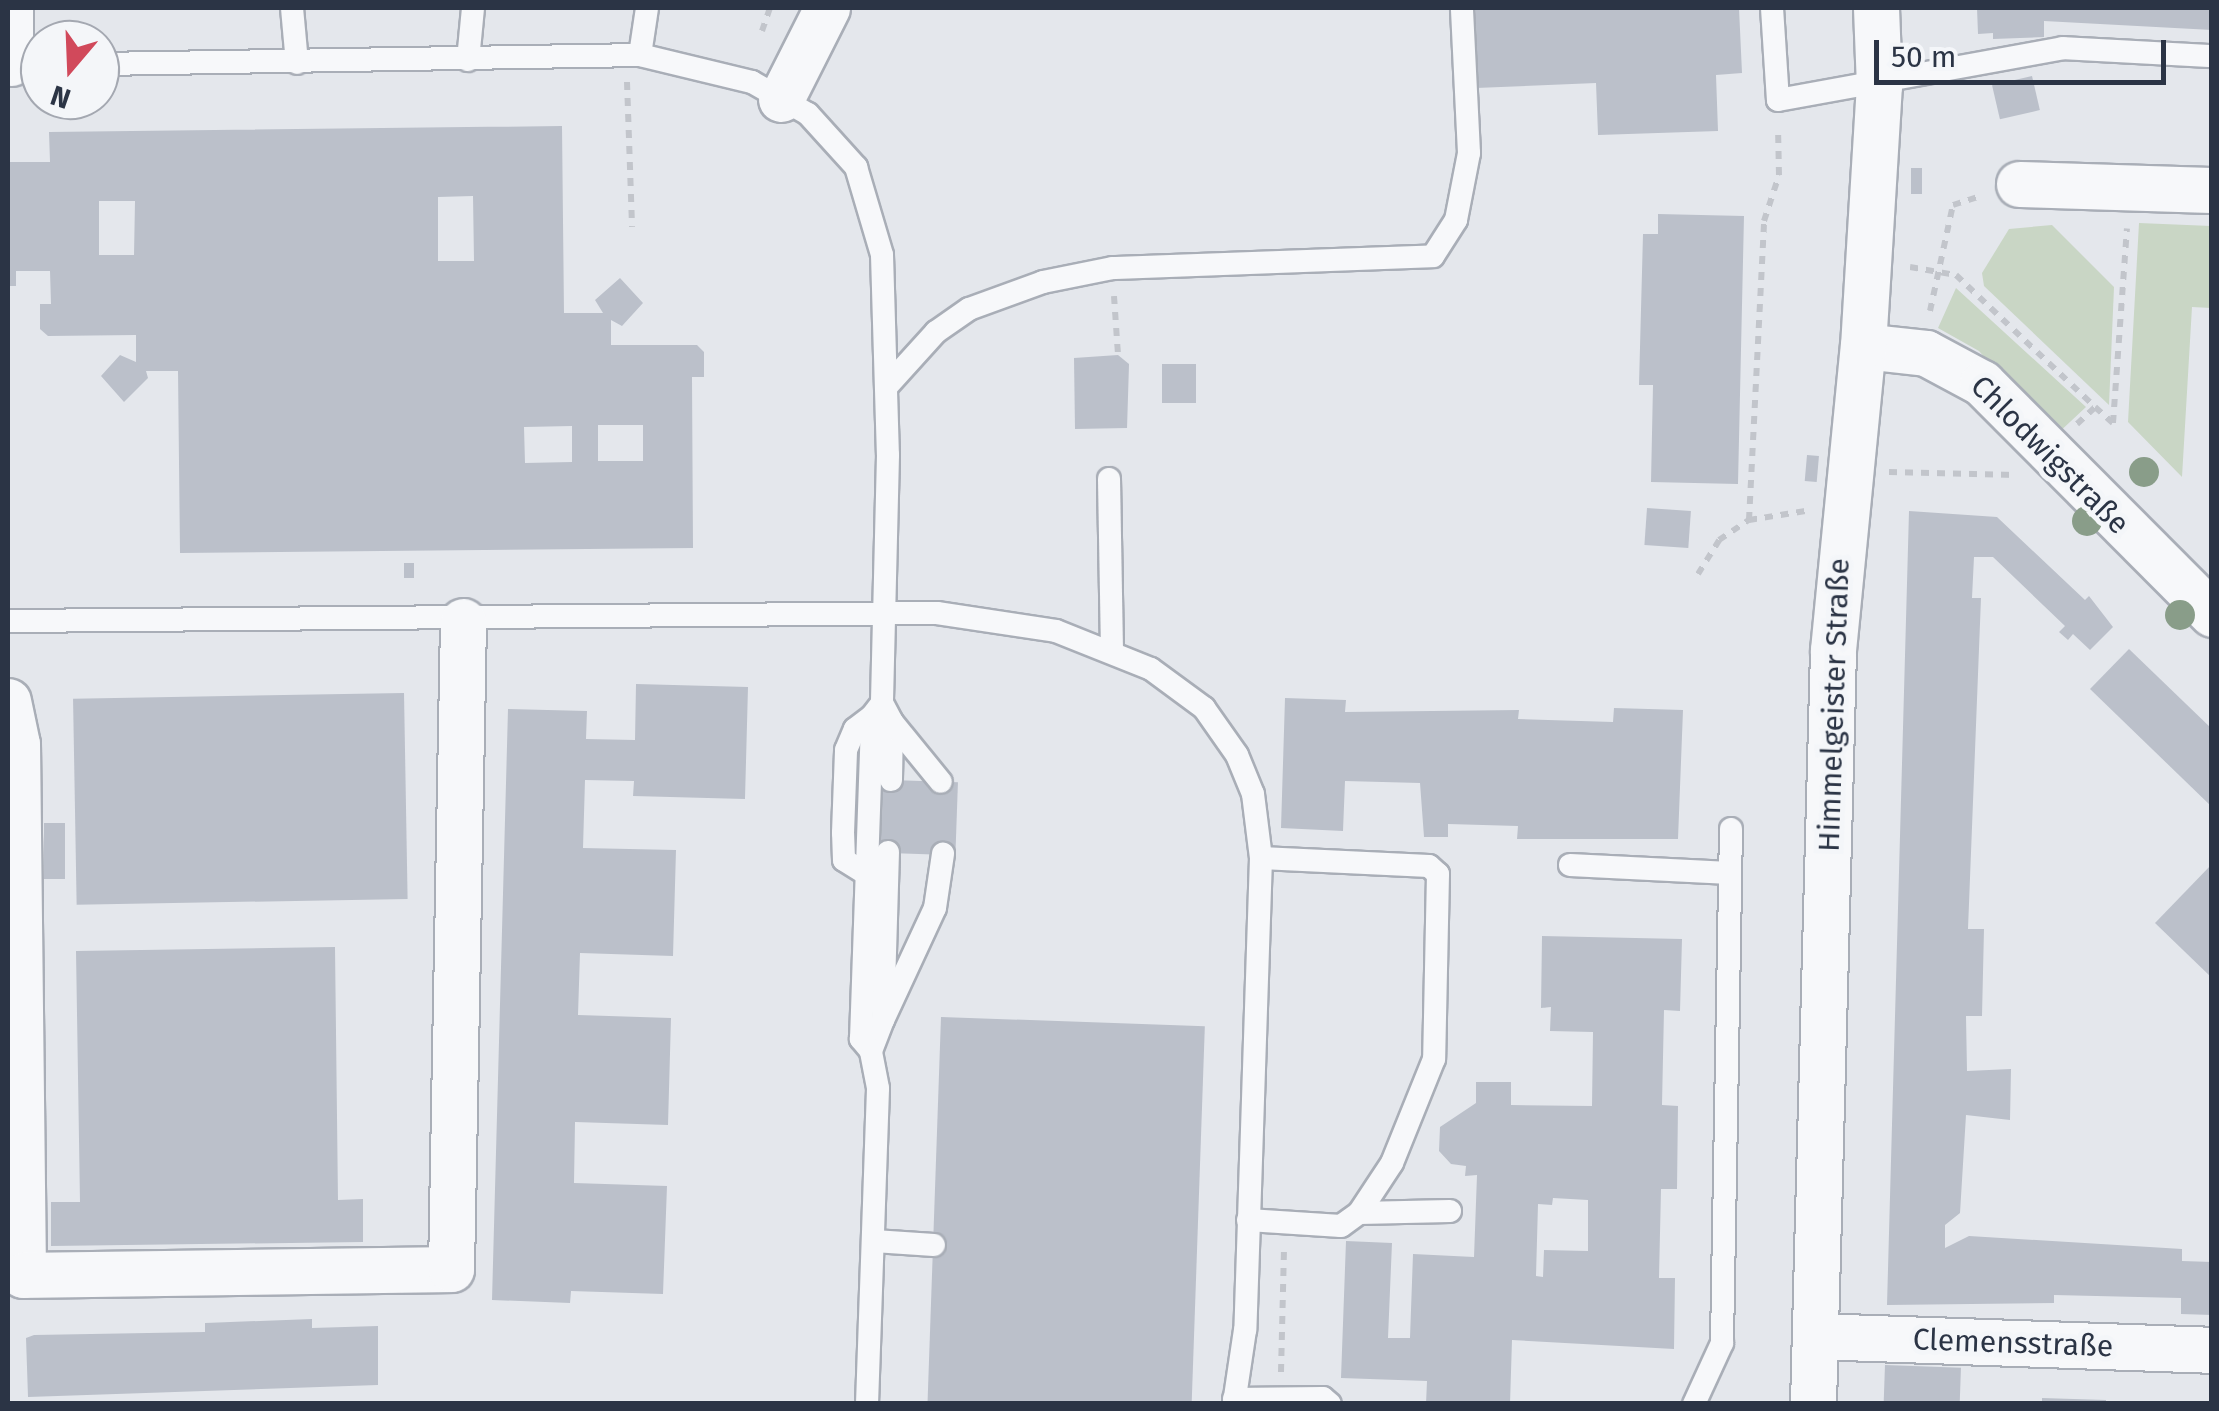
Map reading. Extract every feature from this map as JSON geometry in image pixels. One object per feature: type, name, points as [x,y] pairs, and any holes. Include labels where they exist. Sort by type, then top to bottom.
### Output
[{"type":"street","points":[[10,8],[19,63]]},
{"type":"street","points":[[781,99],[827,8]]},
{"type":"street","name":"Himmelgeister Straße","points":[[1813,1404],[1833,650],[1842,512],[1863,346],[1869,262],[1879,86],[1876,8]]},
{"type":"street","points":[[2018,184],[2212,190]]},
{"type":"street","name":"Chlodwigstraße","points":[[1863,346],[1926,352],[1982,384],[2212,614]]},
{"type":"street","points":[[8,701],[14,861],[15,1275],[451,1269],[463,620]]},
{"type":"street","name":"Clemensstraße","points":[[1815,1336],[2212,1350]]},
{"type":"lane","points":[[292,8],[298,64]]},
{"type":"lane","points":[[468,60],[473,8]]},
{"type":"lane","points":[[632,56],[647,8]]},
{"type":"lane","points":[[888,385],[936,332],[1000,294],[1112,268],[1433,256],[1456,220],[1469,153],[1462,8]]},
{"type":"lane","points":[[1772,8],[1778,100],[1879,86],[2062,48],[2212,56]]},
{"type":"lane","points":[[120,64],[632,56],[715,70],[781,99],[808,114],[846,152],[875,214],[888,385],[882,714],[868,875],[861,1039],[871,1051],[878,1088],[867,1404]]},
{"type":"lane","points":[[1109,480],[1112,649]]},
{"type":"lane","points":[[8,621],[886,614],[984,619],[1112,649],[1151,669],[1215,722],[1253,794],[1262,858],[1245,1330],[1234,1401],[1323,1398],[1330,1404]]},
{"type":"lane","points":[[882,714],[891,780]]},
{"type":"lane","points":[[882,714],[942,782]]},
{"type":"lane","points":[[1694,1404],[1722,1343],[1730,829]]},
{"type":"lane","points":[[882,1020],[888,852]]},
{"type":"lane","points":[[871,1051],[934,908],[944,854]]},
{"type":"lane","points":[[1248,1220],[1340,1226],[1359,1213],[1392,1162],[1434,1059],[1438,874],[1429,866],[1262,858]]},
{"type":"lane","points":[[1570,865],[1730,873]]},
{"type":"lane","points":[[1359,1213],[1450,1211]]},
{"type":"lane","points":[[874,1242],[934,1245]]},
{"type":"path","points":[[762,31],[770,8]]},
{"type":"path","points":[[632,56],[632,227]]},
{"type":"path","points":[[1749,520],[1764,221],[1779,175],[1778,100]]},
{"type":"path","points":[[1926,352],[1935,270],[1953,205],[2018,184]]},
{"type":"path","points":[[1869,262],[1956,275],[2095,407]]},
{"type":"path","points":[[1112,268],[1118,355]]},
{"type":"path","points":[[1698,574],[1719,540],[1749,520],[1777,512],[1842,512]]},
{"type":"green space","points":[[2139,223],[2211,226],[2211,308],[2192,307],[2182,477],[2128,422]]},
{"type":"green space","points":[[2052,225],[2114,287],[2109,405],[1984,286],[1982,273],[2009,229]]},
{"type":"green space","points":[[1956,288],[2086,407],[2055,436],[1979,351],[1938,328]]},
{"type":"building","points":[[1473,8],[1739,8],[1742,73],[1716,75],[1718,131],[1598,135],[1596,83],[1476,88]]},
{"type":"building","points":[[1977,8],[2212,8],[2212,30],[2044,21],[2044,37],[1993,39],[1993,33],[1978,34]]},
{"type":"building","points":[[2032,76],[2040,110],[2000,119],[1992,85]]},
{"type":"building","points":[[562,126],[564,313],[603,313],[595,300],[620,278],[643,303],[622,326],[611,320],[611,345],[697,345],[704,352],[704,377],[692,377],[693,548],[180,553],[178,371],[146,371],[148,378],[124,402],[101,376],[120,355],[136,362],[136,335],[48,336],[40,329],[40,304],[51,304],[50,271],[16,271],[16,286],[8,286],[8,162],[50,162],[49,132]],"holes":[[[473,196],[474,261],[438,261],[438,197]],[[99,201],[135,201],[134,255],[99,255]],[[598,425],[643,425],[643,461],[598,461]],[[572,426],[572,462],[525,463],[524,427]]]},
{"type":"building","points":[[1911,168],[1922,168],[1922,194],[1911,194]]},
{"type":"building","points":[[1658,214],[1744,216],[1738,484],[1651,482],[1653,385],[1639,385],[1643,234],[1658,234]]},
{"type":"building","points":[[1118,355],[1129,364],[1127,428],[1075,429],[1074,358]]},
{"type":"building","points":[[1162,364],[1196,364],[1196,403],[1162,403]]},
{"type":"building","points":[[1807,455],[1819,456],[1817,482],[1805,481]]},
{"type":"building","points":[[1647,508],[1691,511],[1688,548],[1644,545]]},
{"type":"building","points":[[1909,511],[1997,517],[2085,600],[2089,596],[2113,627],[2090,650],[2073,634],[2068,640],[2059,632],[2065,626],[1993,557],[1974,557],[1972,598],[1981,598],[1968,929],[1984,929],[1982,1016],[1966,1016],[1967,1071],[2011,1069],[2010,1120],[1966,1115],[1960,1213],[1945,1225],[1945,1248],[1969,1236],[2182,1249],[2182,1261],[2212,1262],[2212,1315],[2181,1314],[2181,1298],[2054,1295],[2054,1303],[1887,1305]]},
{"type":"building","points":[[404,563],[414,563],[414,578],[404,578]]},
{"type":"building","points":[[2129,649],[2212,729],[2212,807],[2090,689]]},
{"type":"building","points":[[636,684],[748,687],[745,799],[633,796],[634,781],[585,780],[583,848],[676,850],[673,956],[580,953],[578,1015],[671,1018],[668,1125],[575,1122],[574,1183],[667,1186],[663,1294],[571,1291],[570,1303],[492,1300],[508,709],[587,711],[586,739],[635,740]]},
{"type":"building","points":[[404,693],[408,899],[77,905],[73,699]]},
{"type":"building","points":[[1285,698],[1346,700],[1345,712],[1519,710],[1518,719],[1613,722],[1614,708],[1683,710],[1678,839],[1517,839],[1518,826],[1448,824],[1448,837],[1424,837],[1420,783],[1345,781],[1343,831],[1281,828]]},
{"type":"building","points":[[862,779],[958,782],[955,855],[859,852]]},
{"type":"building","points":[[44,823],[65,823],[65,879],[44,879]]},
{"type":"building","points":[[2212,864],[2212,978],[2155,923]]},
{"type":"building","points":[[1542,936],[1682,939],[1680,1011],[1664,1010],[1662,1105],[1678,1106],[1677,1189],[1661,1189],[1659,1278],[1675,1278],[1674,1349],[1512,1340],[1510,1404],[1426,1404],[1427,1381],[1341,1378],[1346,1241],[1392,1243],[1388,1338],[1410,1338],[1413,1254],[1474,1257],[1477,1175],[1465,1176],[1466,1166],[1451,1164],[1439,1151],[1440,1127],[1476,1103],[1476,1082],[1511,1082],[1511,1105],[1592,1106],[1593,1032],[1550,1031],[1551,1007],[1541,1008]],"holes":[[[1553,1198],[1588,1200],[1588,1251],[1544,1250],[1543,1277],[1536,1276],[1538,1204],[1552,1205]]]},
{"type":"building","points":[[335,947],[338,1200],[363,1199],[363,1242],[51,1246],[51,1202],[80,1202],[76,951]]},
{"type":"building","points":[[941,1017],[1205,1026],[1192,1404],[927,1404]]},
{"type":"building","points":[[312,1319],[312,1328],[378,1326],[378,1385],[28,1397],[26,1338],[34,1335],[205,1332],[205,1323]]},
{"type":"building","points":[[1885,1365],[1961,1368],[1960,1404],[1884,1404]]},
{"type":"building","points":[[2042,1398],[2106,1400],[2106,1404],[2042,1404]]}]
